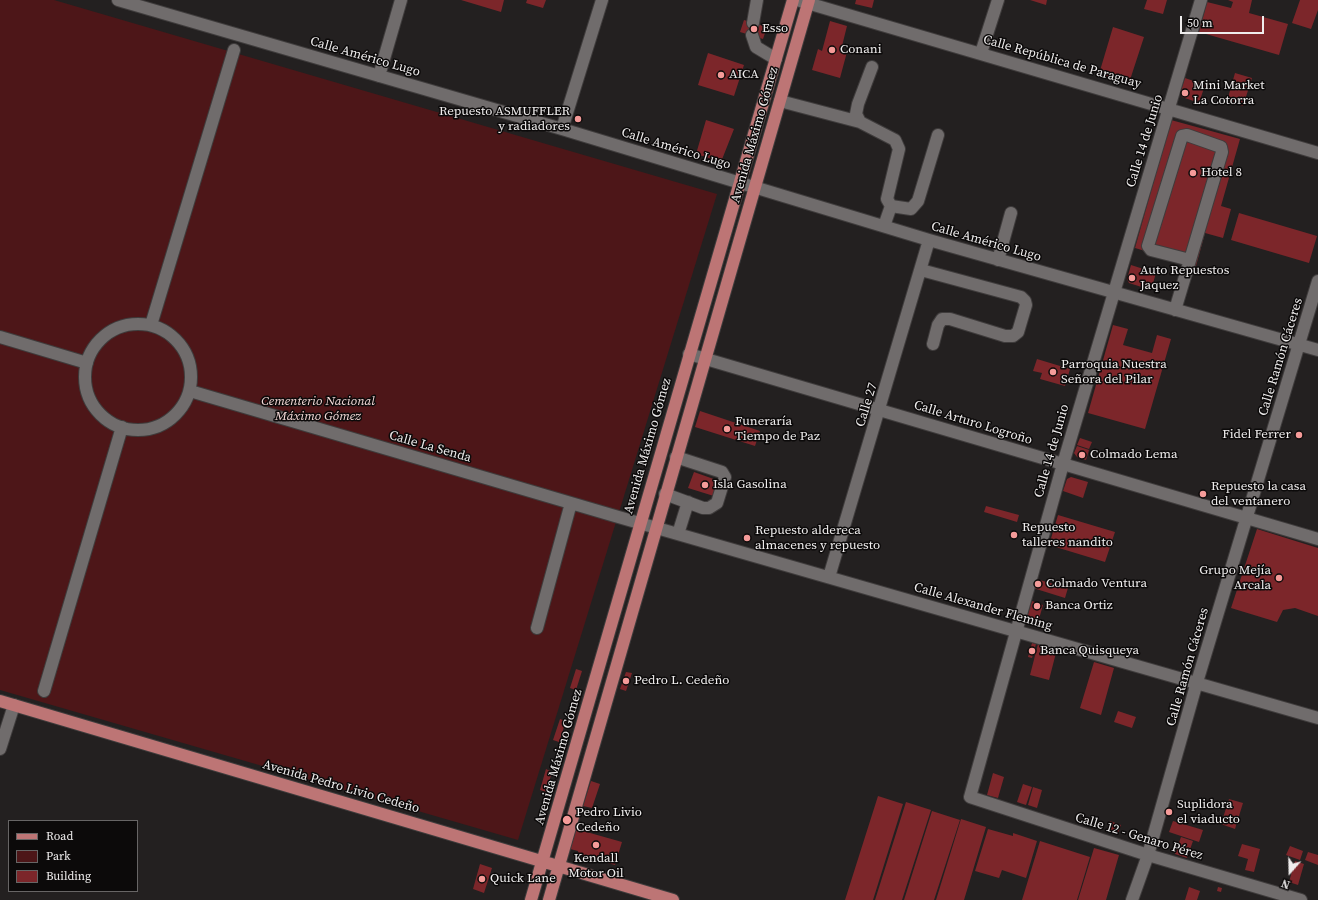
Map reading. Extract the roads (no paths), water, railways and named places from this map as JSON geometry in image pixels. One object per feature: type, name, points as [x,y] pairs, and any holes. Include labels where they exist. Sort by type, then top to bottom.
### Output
[{"type":"main road","name":"Avenida Máximo Gómez","points":[[531,900],[793,0]]},
{"type":"main road","name":"Avenida Máximo Gómez","points":[[549,900],[655,527],[780,101],[805,1]]},
{"type":"main road","name":"Avenida Pedro Livio Cedeño","points":[[0,701],[559,865],[673,900]]},
{"type":"street","name":"Calle Américo Lugo","points":[[118,0],[562,129],[998,260],[1318,350]]},
{"type":"street","points":[[379,76],[401,0]]},
{"type":"street","points":[[562,129],[602,0]]},
{"type":"street","points":[[753,23],[757,0]]},
{"type":"street","points":[[981,53],[998,0]]},
{"type":"street","name":"Calle 14 de Junio","points":[[970,797],[1015,631],[1063,464],[1201,0]]},
{"type":"street","name":"Calle República de Paraguay","points":[[805,1],[1318,152]]},
{"type":"street","points":[[752,35],[756,47],[776,59]]},
{"type":"street","points":[[151,326],[234,50]]},
{"type":"street","points":[[860,122],[856,114],[858,104],[872,67]]},
{"type":"street","points":[[780,101],[860,122],[895,140],[899,149],[887,199],[891,206],[884,226]]},
{"type":"street","points":[[891,206],[911,209],[918,201],[938,135]]},
{"type":"street","points":[[1175,310],[1190,260],[1222,152],[1220,147],[1186,135],[1182,136],[1148,246],[1151,250],[1190,260]]},
{"type":"street","points":[[998,260],[1011,213]]},
{"type":"street","name":"Calle 27","points":[[829,577],[930,240]]},
{"type":"street","points":[[921,270],[1021,297],[1025,300],[1026,305],[1018,332],[1013,336],[1005,336],[950,319],[942,319],[938,325],[933,344]]},
{"type":"street","name":"Calle Ramón Cáceres","points":[[1132,900],[1148,856],[1197,682],[1318,281]]},
{"type":"street","points":[[126,326],[151,326],[161,329],[180,344],[189,360],[192,376],[190,391],[184,406],[174,416],[161,425],[150,429],[122,427],[106,419],[95,407],[87,390],[85,374],[87,362],[96,344],[108,334],[126,326]]},
{"type":"street","points":[[0,337],[87,362]]},
{"type":"street","name":"Calle Arturo Logroño","points":[[689,354],[1318,539]]},
{"type":"street","name":"Calle La Senda","points":[[190,391],[640,523]]},
{"type":"street","points":[[44,691],[122,427]]},
{"type":"street","points":[[665,494],[703,508],[713,507],[717,503],[725,474],[676,457]]},
{"type":"street","points":[[537,628],[572,502]]},
{"type":"street","points":[[678,534],[688,502]]},
{"type":"street","name":"Calle Alexander Fleming","points":[[640,523],[1318,718]]},
{"type":"street","points":[[0,749],[14,705]]},
{"type":"street","name":"Calle 12 - Genaro Pérez","points":[[970,797],[1148,856],[1301,900]]},
{"type":"place","name":"Esso","points":[[754,29]]},
{"type":"place","name":"Conani","points":[[832,50]]},
{"type":"place","name":"AICA","points":[[721,75]]},
{"type":"place","name":"Mini Market La Cotorra","points":[[1185,93]]},
{"type":"place","name":"Repuesto ASMUFFLER y radiadores","points":[[578,119]]},
{"type":"place","name":"Hotel 8","points":[[1193,173]]},
{"type":"place","name":"Auto Repuestos Jaquez","points":[[1132,278]]},
{"type":"place","name":"Parroquia Nuestra Señora del Pilar","points":[[1053,372]]},
{"type":"place","name":"Funeraría Tiempo de Paz","points":[[727,429]]},
{"type":"place","name":"Fidel Ferrer","points":[[1299,435]]},
{"type":"place","name":"Colmado Lema","points":[[1082,455]]},
{"type":"place","name":"Isla Gasolina","points":[[705,485]]},
{"type":"place","name":"Repuesto la casa del ventanero","points":[[1203,494]]},
{"type":"place","name":"Repuesto talleres nandito","points":[[1014,535]]},
{"type":"place","name":"Repuesto aldereca almacenes y repuesto","points":[[747,538]]},
{"type":"place","name":"Grupo Mejía Arcala","points":[[1279,578]]},
{"type":"place","name":"Colmado Ventura","points":[[1038,584]]},
{"type":"place","name":"Banca Ortiz","points":[[1037,606]]},
{"type":"place","name":"Banca Quisqueya","points":[[1032,651]]},
{"type":"place","name":"Pedro L. Cedeño","points":[[626,681]]},
{"type":"place","name":"Suplidora el viaducto","points":[[1169,812]]},
{"type":"place","name":"Pedro Livio Cedeño","points":[[567,820]]},
{"type":"place","name":"Kendall Motor Oil","points":[[596,845]]},
{"type":"place","name":"Quick Lane","points":[[482,879]]},
{"type":"park label","name":"Cementerio Nacional Máximo Gómez","points":[[318,410]]}]
